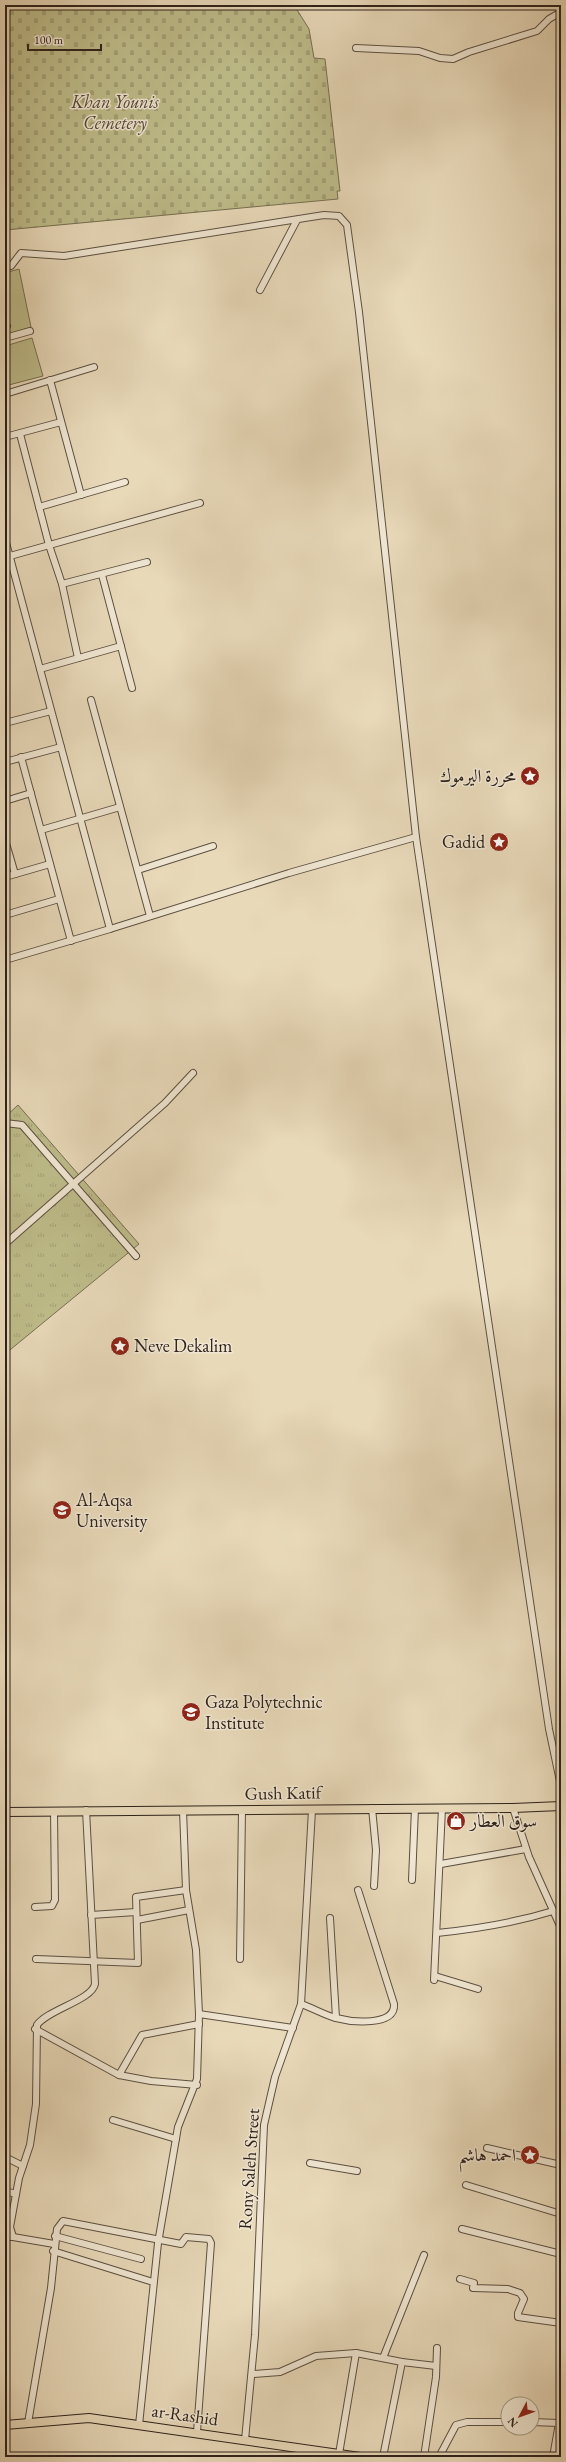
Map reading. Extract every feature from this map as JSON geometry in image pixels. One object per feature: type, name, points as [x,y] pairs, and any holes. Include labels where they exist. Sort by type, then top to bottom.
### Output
[{"type":"main road","name":"Gush Katif","points":[[5,1812],[86,1810],[513,1808],[561,1806]]},
{"type":"main road","name":"ar-Rashid","points":[[5,2426],[89,2418],[197,2432],[360,2457]]},
{"type":"street","points":[[356,48],[419,51],[440,58],[453,59],[469,52],[537,31],[549,19],[561,12]]},
{"type":"street","points":[[5,267],[11,266],[21,253],[64,256],[324,215],[339,216],[344,220],[350,233],[416,837],[548,1722],[561,1786]]},
{"type":"street","points":[[260,290],[297,220]]},
{"type":"street","points":[[5,338],[30,331]]},
{"type":"street","points":[[5,394],[94,367]]},
{"type":"street","points":[[50,380],[81,495]]},
{"type":"street","points":[[5,437],[61,422]]},
{"type":"street","points":[[20,434],[49,545],[62,584],[78,658]]},
{"type":"street","points":[[39,507],[125,482]]},
{"type":"street","points":[[10,556],[200,503]]},
{"type":"street","points":[[5,539],[110,929]]},
{"type":"street","points":[[62,584],[102,575],[147,562]]},
{"type":"street","points":[[102,575],[132,688]]},
{"type":"street","points":[[40,669],[121,646]]},
{"type":"street","points":[[91,700],[150,916]]},
{"type":"street","points":[[5,723],[51,711]]},
{"type":"street","points":[[5,762],[61,747]]},
{"type":"street","points":[[21,758],[71,941]]},
{"type":"street","points":[[5,801],[31,793]]},
{"type":"street","points":[[41,830],[120,807]]},
{"type":"street","points":[[5,960],[416,837]]},
{"type":"street","points":[[5,840],[15,874]]},
{"type":"street","points":[[138,870],[213,846]]},
{"type":"street","points":[[5,877],[50,864]]},
{"type":"street","points":[[5,915],[59,899]]},
{"type":"street","points":[[5,1244],[165,1103],[193,1073]]},
{"type":"street","points":[[5,1123],[22,1125],[136,1256]]},
{"type":"street","points":[[372,1808],[376,1850],[374,1886]]},
{"type":"street","points":[[412,1880],[415,1808]]},
{"type":"street","points":[[442,1808],[441,1864],[435,1978],[478,1989]]},
{"type":"street","points":[[513,1808],[526,1849],[561,1928]]},
{"type":"street","points":[[13,2236],[10,2227],[16,2194],[30,2145],[36,2104],[35,2029],[42,2018],[94,1991],[94,1962],[86,1810]]},
{"type":"street","points":[[139,2424],[153,2282],[159,2239],[178,2127],[196,2085],[199,2014],[196,1950],[186,1890],[183,1810]]},
{"type":"street","points":[[240,1959],[242,1810]]},
{"type":"street","name":"Rony Saleh Street","points":[[245,2440],[253,2374],[264,2126],[275,2077],[301,2004],[312,1810]]},
{"type":"street","points":[[35,1907],[52,1906],[55,1900],[54,1811]]},
{"type":"street","points":[[441,1864],[526,1849]]},
{"type":"street","points":[[36,1959],[138,1963],[136,1897],[186,1890]]},
{"type":"street","points":[[301,2004],[336,2018],[380,2020],[390,2017],[394,2008],[358,1890]]},
{"type":"street","points":[[137,1920],[189,1910]]},
{"type":"street","points":[[437,1933],[482,1929],[553,1911]]},
{"type":"street","points":[[91,1915],[136,1912]]},
{"type":"street","points":[[330,1918],[336,2018]]},
{"type":"street","points":[[199,2014],[293,2028]]},
{"type":"street","points":[[119,2075],[142,2035],[199,2024]]},
{"type":"street","points":[[35,2029],[119,2075],[151,2081],[196,2085]]},
{"type":"street","points":[[113,2120],[176,2139]]},
{"type":"street","points":[[487,2148],[561,2165]]},
{"type":"street","points":[[5,2158],[23,2166]]},
{"type":"street","points":[[310,2163],[357,2171]]},
{"type":"street","points":[[466,2185],[561,2214]]},
{"type":"street","points":[[5,2191],[16,2194]]},
{"type":"street","points":[[28,2423],[51,2288],[56,2229],[63,2221],[181,2244],[186,2237],[209,2240],[211,2243],[197,2432]]},
{"type":"street","points":[[462,2229],[561,2254]]},
{"type":"street","points":[[5,2237],[13,2236],[54,2244]]},
{"type":"street","points":[[55,2236],[141,2259]]},
{"type":"street","points":[[53,2251],[153,2282]]},
{"type":"street","points":[[383,2358],[424,2255]]},
{"type":"street","points":[[460,2279],[474,2283],[473,2288],[508,2289],[520,2292],[524,2299],[518,2313],[518,2317],[561,2323]]},
{"type":"street","points":[[424,2457],[437,2348]]},
{"type":"street","points":[[339,2454],[356,2353]]},
{"type":"street","points":[[253,2374],[280,2372],[316,2356],[356,2353],[402,2362],[436,2366]]},
{"type":"street","points":[[383,2457],[402,2362]]},
{"type":"street","points":[[439,2457],[456,2425],[467,2422],[500,2422]]},
{"type":"street","points":[[540,2422],[560,2423],[553,2457]]},
{"type":"green space","name":"Khan Younis Cemetery","points":[[5,5],[294,5],[309,29],[314,58],[325,59],[340,191],[337,191],[338,199],[5,230]]},
{"type":"green space","points":[[19,269],[31,327],[5,335],[5,273]]},
{"type":"green space","points":[[32,338],[43,376],[5,386],[5,346]]},
{"type":"green space","points":[[18,1105],[139,1244],[5,1354],[5,1117]]},
{"type":"place","name":"محررة اليرموك","points":[[530,776]]},
{"type":"place","name":"Gadid","points":[[499,842]]},
{"type":"place","name":"Neve Dekalim","points":[[120,1346]]},
{"type":"place","name":"Al-Aqsa University","points":[[62,1510]]},
{"type":"place","name":"Gaza Polytechnic Institute","points":[[191,1712]]},
{"type":"place","name":"سوق العطار","points":[[456,1821]]},
{"type":"place","name":"احمد هاشم","points":[[530,2155]]}]
